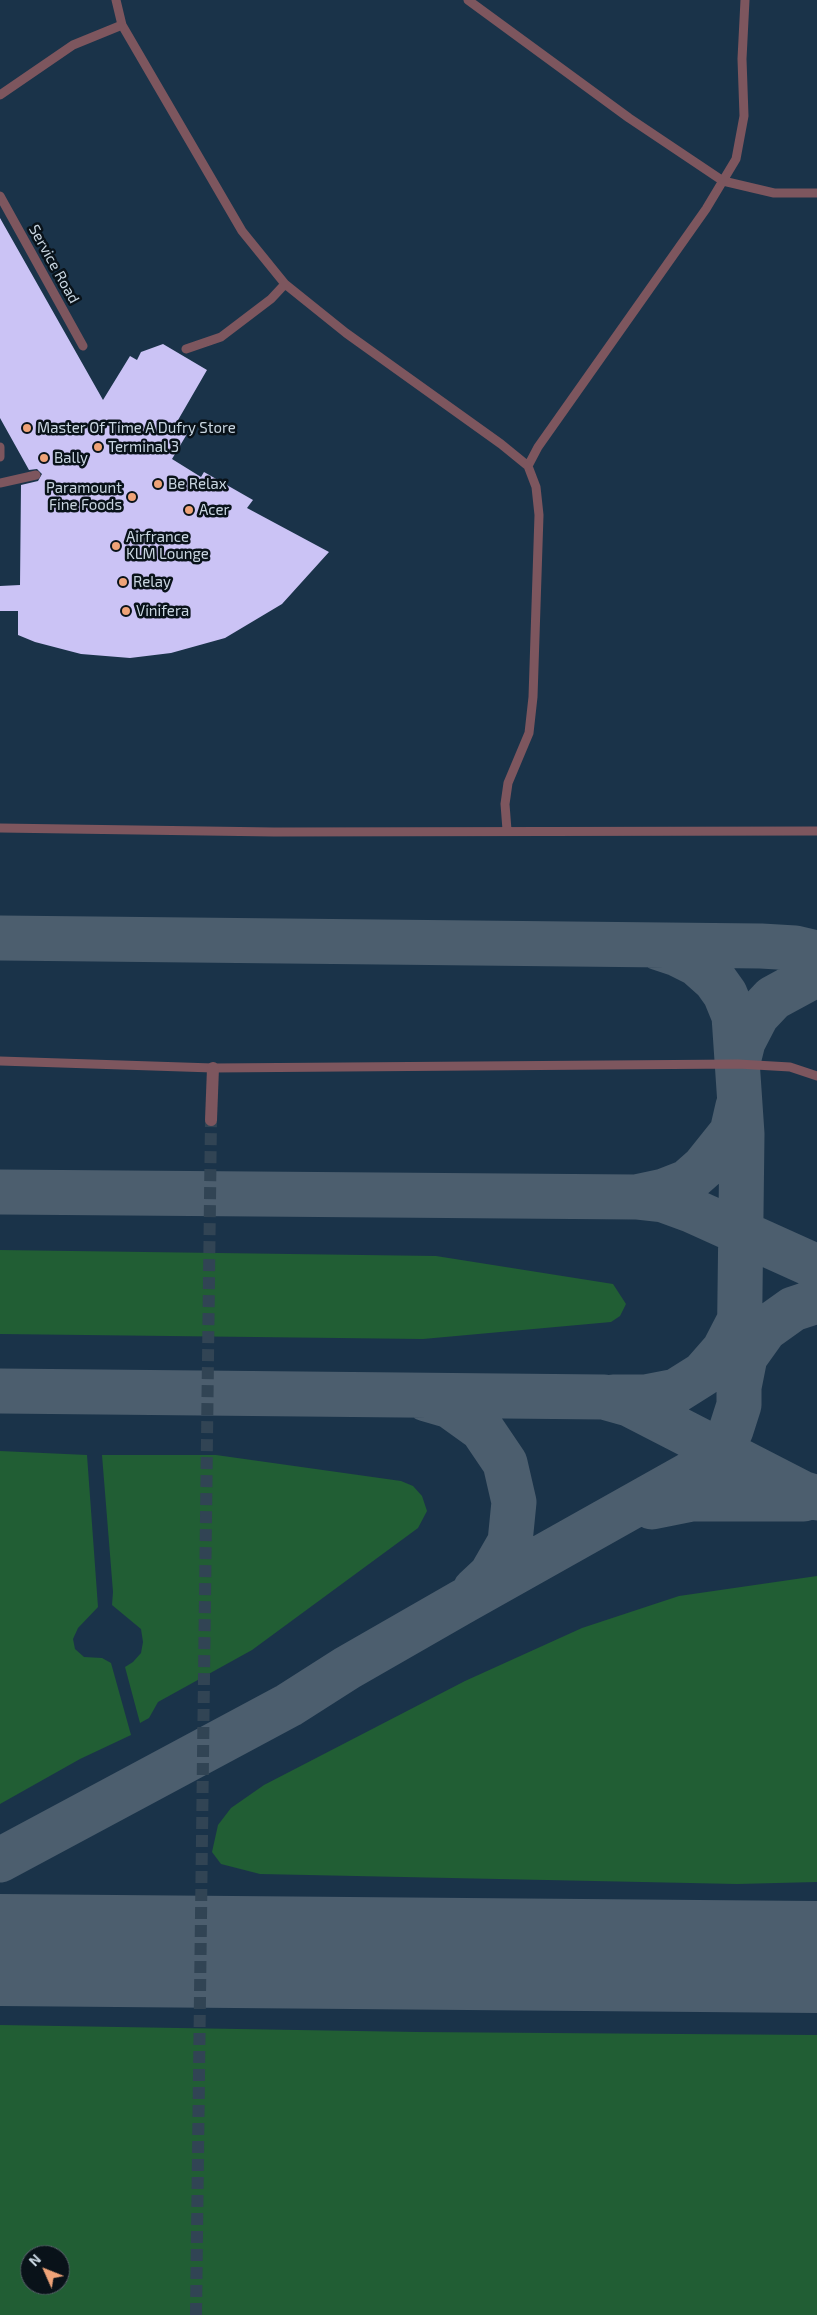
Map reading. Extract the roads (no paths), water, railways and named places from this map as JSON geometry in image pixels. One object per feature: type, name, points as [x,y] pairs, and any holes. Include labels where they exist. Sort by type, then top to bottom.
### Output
[{"type":"street","points":[[211,1120],[213,1068]]},
{"type":"lane","points":[[116,0],[122,25],[242,231],[285,284],[346,333],[501,444],[528,466],[536,487],[539,515],[533,697],[528,733],[508,783],[505,804],[507,830]]},
{"type":"lane","points":[[468,0],[629,118],[723,180],[774,193],[817,193]]},
{"type":"lane","points":[[528,466],[538,447],[706,209],[736,159],[744,116],[742,59],[745,0]]},
{"type":"lane","points":[[0,95],[73,45],[122,25]]},
{"type":"lane","name":"Service Road","points":[[0,196],[83,346]]},
{"type":"lane","points":[[186,349],[221,337],[271,299],[285,284]]},
{"type":"lane","points":[[0,447],[0,457]]},
{"type":"lane","points":[[0,483],[36,475]]},
{"type":"lane","points":[[0,828],[274,832],[507,830],[817,831]]},
{"type":"lane","points":[[0,1061],[213,1068],[738,1064],[790,1067],[817,1076]]},
{"type":"tunnel","points":[[196,2315],[211,1120]]},
{"type":"place","name":"Master Of Time A Dufry Store","points":[[27,428]]},
{"type":"place","name":"Terminal 3","points":[[98,447]]},
{"type":"place","name":"Bally","points":[[44,458]]},
{"type":"place","name":"Be Relax","points":[[158,484]]},
{"type":"place","name":"Paramount Fine Foods","points":[[132,497]]},
{"type":"place","name":"Acer","points":[[189,510]]},
{"type":"place","name":"Airfrance KLM Lounge","points":[[116,546]]},
{"type":"place","name":"Relay","points":[[123,582]]},
{"type":"place","name":"Vinifera","points":[[126,611]]}]
